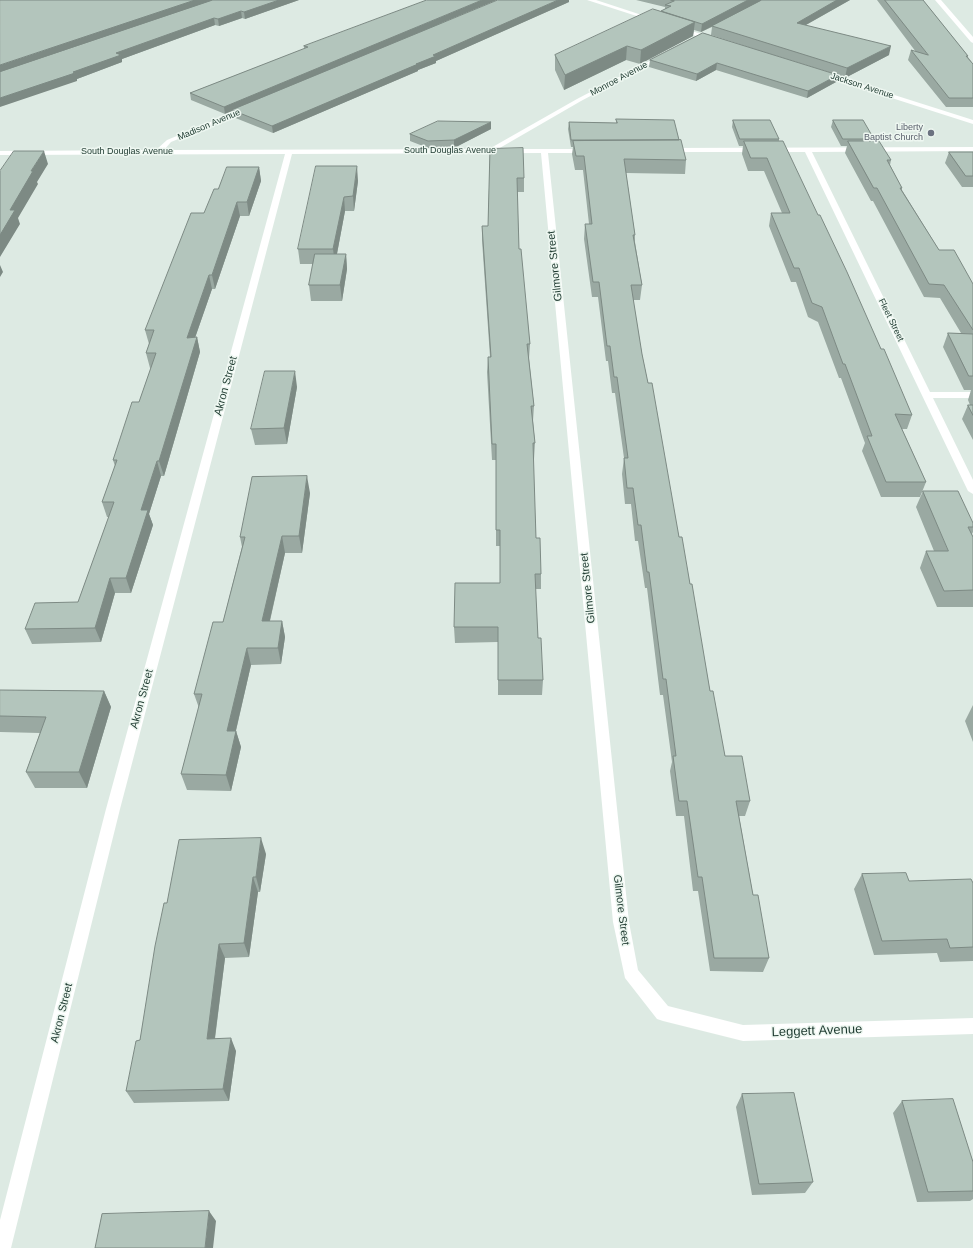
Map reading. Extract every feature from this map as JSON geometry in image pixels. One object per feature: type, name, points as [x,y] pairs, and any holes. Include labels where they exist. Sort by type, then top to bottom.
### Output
[{"type":"street","points":[[590,0],[663,24]]},
{"type":"street","points":[[938,0],[973,40]]},
{"type":"street","points":[[671,26],[723,43]]},
{"type":"street","points":[[694,39],[708,32]]},
{"type":"street","name":"Monroe Avenue","points":[[490,150],[579,100],[667,54]]},
{"type":"street","name":"Jackson Avenue","points":[[818,73],[973,122]]},
{"type":"street","name":"Madison Avenue","points":[[158,152],[169,142],[257,105]]},
{"type":"street","points":[[664,150],[973,149]]},
{"type":"street","name":"South Douglas Avenue","points":[[1,154],[490,150],[600,151]]},
{"type":"street","name":"Fleet Street","points":[[808,150],[973,491]]},
{"type":"street","name":"Gilmore Street","points":[[544,151],[622,922],[630,973],[663,1014]]},
{"type":"street","name":"Akron Street","points":[[2,1248],[113,809],[289,152]]},
{"type":"street","points":[[927,395],[973,395]]},
{"type":"street","name":"Leggett Avenue","points":[[663,1014],[743,1033],[973,1026]]},
{"type":"building","points":[[0,0],[195,0],[0,65]]},
{"type":"building","points":[[213,0],[279,0],[244,12],[241,11],[218,19],[214,18],[116,53],[121,55],[73,72],[75,73],[0,98],[0,72]]},
{"type":"building","points":[[427,0],[482,0],[224,107],[190,93],[308,47],[304,46]]},
{"type":"building","points":[[498,0],[558,0],[433,55],[436,56],[416,64],[418,64],[272,126],[232,110]]},
{"type":"building","points":[[671,0],[748,0],[702,24],[661,11],[671,6],[665,5],[674,1]]},
{"type":"building","points":[[762,0],[837,0],[797,23],[891,46],[847,68],[712,26]]},
{"type":"building","points":[[885,0],[923,0],[973,64],[973,98],[949,98],[911,50],[928,55]]},
{"type":"building","points":[[653,9],[695,22],[641,50],[627,46],[565,75],[555,55]]},
{"type":"building","points":[[703,33],[838,75],[808,91],[717,63],[697,74],[650,60]]},
{"type":"building","points":[[616,119],[674,120],[679,140],[571,140],[569,122],[617,123]]},
{"type":"building","points":[[733,120],[770,120],[779,139],[740,139]]},
{"type":"building","points":[[833,120],[863,120],[874,139],[843,139]]},
{"type":"building","points":[[438,121],[491,122],[454,140],[428,141],[410,134]]},
{"type":"building","points":[[681,140],[686,160],[624,159],[635,235],[633,235],[642,285],[631,285],[642,354],[648,383],[652,383],[679,537],[682,537],[690,584],[692,584],[710,691],[713,691],[725,756],[742,756],[750,801],[736,801],[753,895],[758,895],[769,958],[714,958],[702,877],[698,877],[687,801],[679,801],[673,756],[676,756],[666,679],[663,679],[649,572],[647,572],[641,525],[638,525],[633,488],[627,488],[624,458],[628,458],[617,377],[614,377],[610,346],[607,346],[599,282],[593,282],[585,224],[592,224],[584,156],[576,156],[573,141]]},
{"type":"building","points":[[744,141],[783,141],[847,272],[881,349],[884,349],[912,415],[895,414],[926,482],[886,482],[867,436],[872,436],[822,307],[812,303],[799,268],[794,268],[771,213],[790,213],[767,158],[751,158]]},
{"type":"building","points":[[848,141],[879,141],[891,160],[887,160],[902,188],[900,188],[939,250],[954,250],[973,284],[973,330],[944,285],[929,284],[877,188],[874,188]]},
{"type":"building","points":[[523,148],[524,178],[517,178],[519,249],[521,249],[530,344],[527,344],[534,406],[531,406],[535,443],[533,443],[536,538],[540,538],[541,574],[535,574],[538,638],[541,638],[543,680],[498,680],[498,627],[454,627],[455,583],[500,583],[500,530],[496,530],[496,444],[492,444],[488,357],[491,357],[482,226],[488,226],[490,149]]},
{"type":"building","points":[[14,151],[44,151],[31,171],[33,171],[10,210],[15,210],[0,235],[0,171]]},
{"type":"building","points":[[949,152],[973,152],[973,176],[966,176]]},
{"type":"building","points":[[316,166],[357,166],[353,196],[344,197],[333,249],[298,249]]},
{"type":"building","points":[[227,167],[259,167],[247,202],[237,202],[212,275],[209,275],[187,338],[197,337],[159,461],[157,461],[141,510],[148,510],[126,578],[110,578],[95,628],[25,629],[35,603],[78,602],[114,502],[102,502],[117,460],[113,460],[132,402],[139,402],[156,353],[146,353],[154,330],[145,330],[191,213],[204,213],[214,189],[218,189]]},
{"type":"building","points":[[315,254],[346,254],[340,285],[309,285]]},
{"type":"building","points":[[948,333],[973,334],[973,376],[969,376]]},
{"type":"building","points":[[265,371],[295,371],[284,428],[251,429]]},
{"type":"building","points":[[968,405],[973,405],[973,415]]},
{"type":"building","points":[[307,476],[299,536],[282,536],[262,621],[282,621],[278,648],[247,648],[227,731],[236,731],[226,775],[181,774],[202,694],[194,694],[213,622],[223,622],[245,537],[240,537],[252,477]]},
{"type":"building","points":[[923,491],[958,491],[973,523],[973,527],[968,527],[973,537],[973,590],[944,591],[926,551],[948,551]]},
{"type":"building","points":[[0,690],[104,691],[79,772],[26,772],[46,717],[0,716]]},
{"type":"building","points":[[261,838],[256,877],[253,877],[244,943],[219,944],[207,1039],[231,1038],[223,1089],[126,1091],[136,1041],[140,1040],[155,946],[164,903],[167,903],[179,840]]},
{"type":"building","points":[[906,873],[909,881],[971,879],[973,883],[973,947],[950,948],[947,939],[882,941],[862,874]]},
{"type":"building","points":[[794,1093],[813,1182],[759,1184],[742,1094]]},
{"type":"building","points":[[953,1099],[973,1162],[973,1191],[928,1192],[902,1101]]},
{"type":"building","points":[[209,1211],[205,1248],[95,1248],[102,1214]]},
{"type":"place","name":"Liberty Baptist Church","points":[[931,133]]}]
